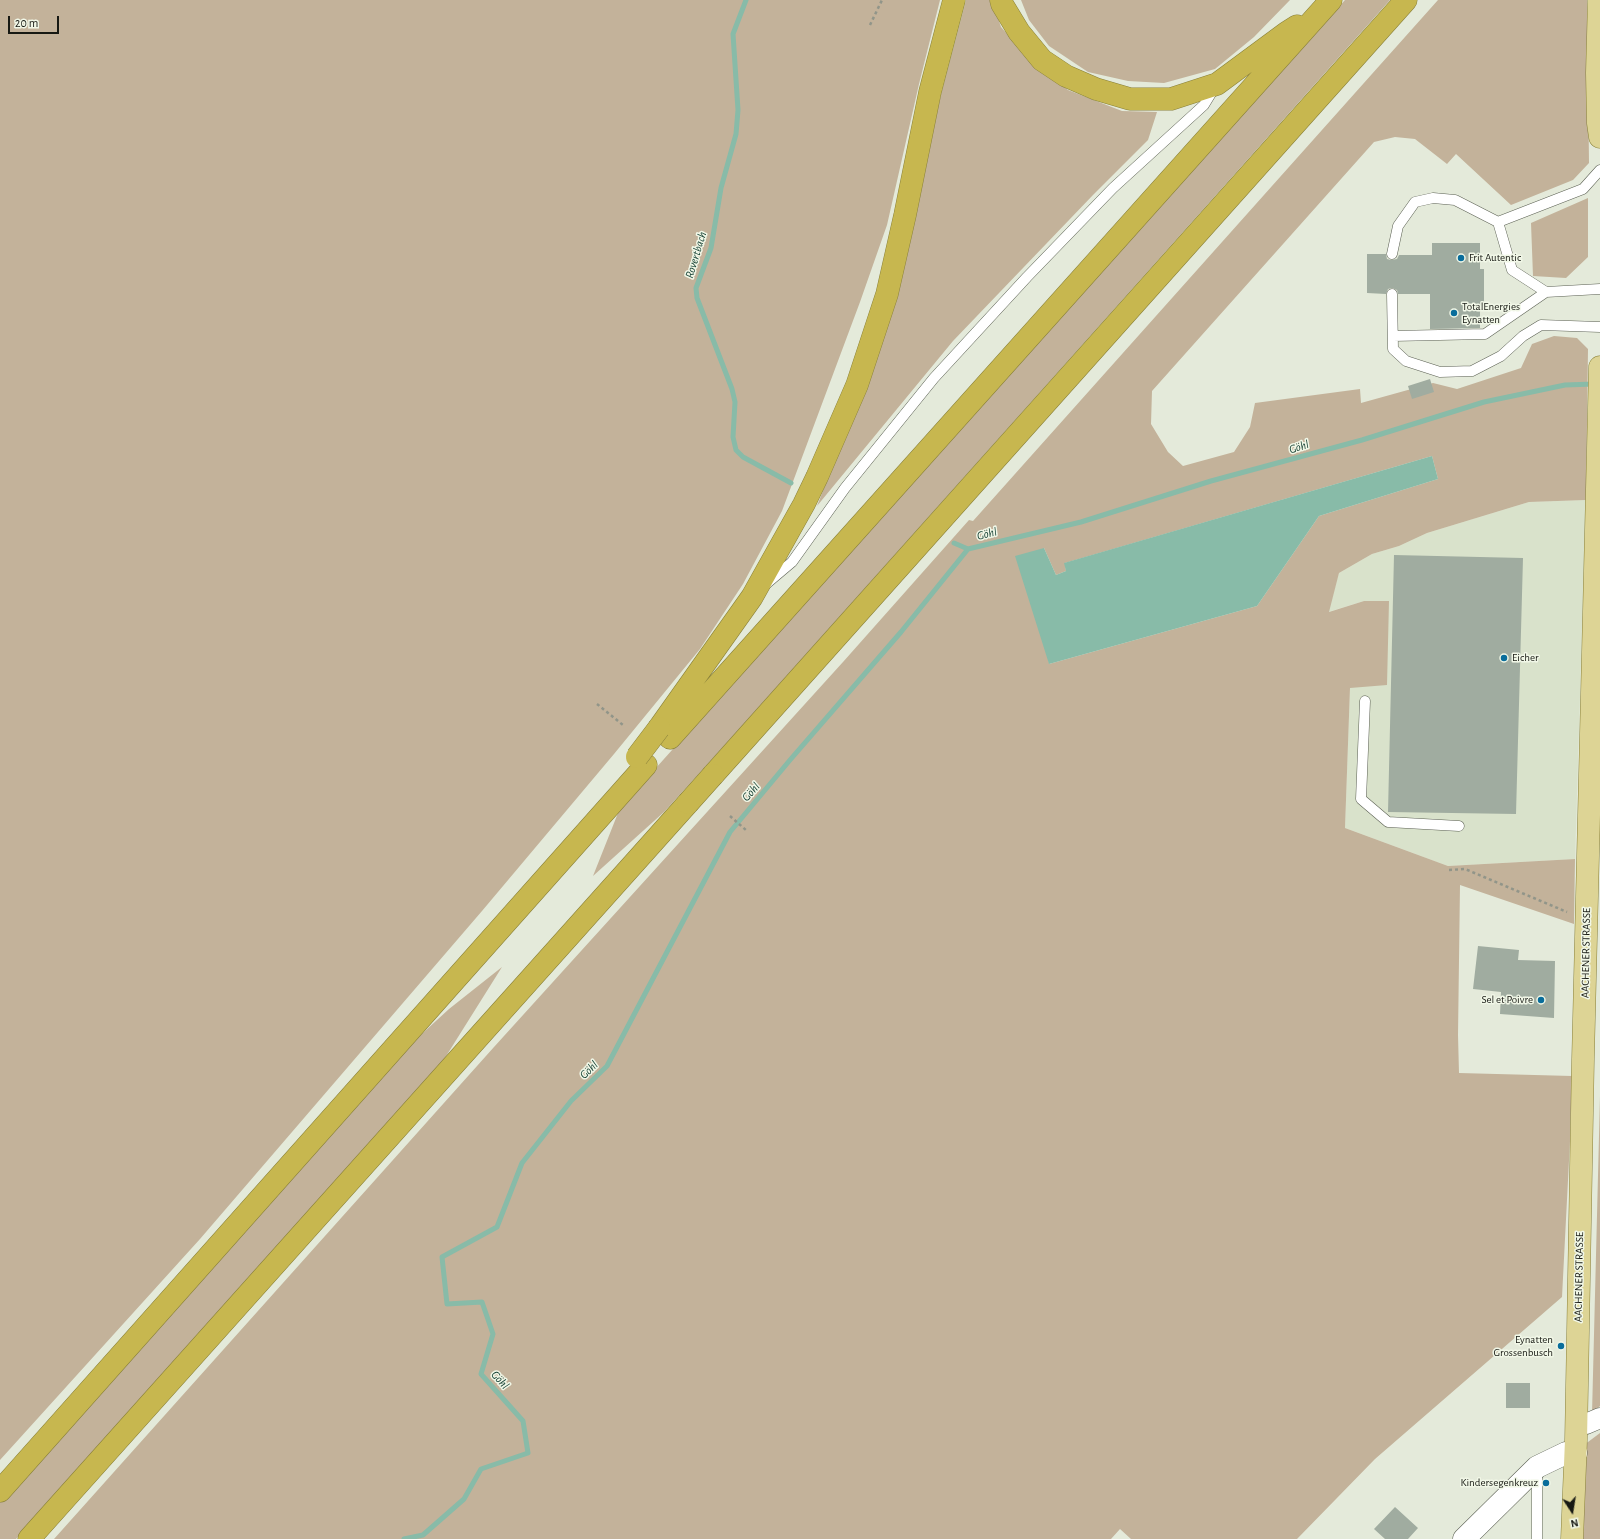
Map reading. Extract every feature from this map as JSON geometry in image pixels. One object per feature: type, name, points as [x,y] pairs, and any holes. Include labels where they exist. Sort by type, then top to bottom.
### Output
[{"type":"highway","points":[[0,1491],[625,788],[642,761],[664,733],[752,597],[804,504],[857,385],[887,294],[930,92],[954,0]]},
{"type":"highway","points":[[1001,0],[1020,32],[1042,60],[1066,76],[1096,89],[1130,99],[1171,99],[1217,84],[1286,33],[1324,8]]},
{"type":"highway","points":[[29,1539],[1406,0]]},
{"type":"highway","points":[[664,733],[860,527],[1324,8]]},
{"type":"main road","points":[[1599,0],[1597,73],[1598,123],[1600,137]]},
{"type":"main road","name":"AACHENER STRASSE","points":[[1572,1539],[1576,1453],[1586,920],[1597,675],[1600,367]]},
{"type":"street","points":[[1576,1424],[1586,1424],[1600,1418]]},
{"type":"street","points":[[1467,1538],[1537,1467],[1566,1453],[1576,1453]]},
{"type":"lane","points":[[752,597],[792,562],[845,488],[954,355],[1032,271],[1113,188],[1204,105],[1217,84]]},
{"type":"lane","points":[[1498,222],[1583,189],[1600,170]]},
{"type":"lane","points":[[1392,254],[1398,226],[1415,202],[1433,198],[1455,200],[1498,222],[1512,270],[1546,292]]},
{"type":"lane","points":[[1394,336],[1486,334],[1546,292],[1600,289]]},
{"type":"lane","points":[[1392,294],[1394,336],[1393,349],[1406,361],[1440,372],[1472,371],[1501,356],[1523,336],[1541,325],[1600,327]]},
{"type":"lane","points":[[1365,701],[1361,799],[1388,822],[1459,826]]},
{"type":"lane","points":[[1537,1467],[1537,1539]]},
{"type":"path","points":[[870,25],[882,0]]},
{"type":"path","points":[[597,704],[623,725]]},
{"type":"path","points":[[730,816],[747,831]]},
{"type":"path","points":[[1449,870],[1465,869],[1586,920]]},
{"type":"shaded area","points":[[0,0],[940,0],[887,225],[782,511],[743,584],[700,649],[482,911],[200,1239],[0,1460]]},
{"type":"shaded area","points":[[966,0],[992,0],[1001,27],[1031,61],[1068,90],[1122,111],[1157,112],[1148,140],[953,341],[817,506],[863,390]]},
{"type":"shaded area","points":[[1021,0],[1290,0],[1254,37],[1215,69],[1164,83],[1128,81],[1088,72],[1049,46],[1029,20]]},
{"type":"shaded area","points":[[1345,0],[1390,0],[664,812],[593,876],[620,808]]},
{"type":"shaded area","points":[[1438,0],[1587,0],[1589,163],[1573,180],[1511,205],[1456,154],[1447,164],[1415,139],[1395,137],[1374,142],[1152,391],[1151,424],[1168,452],[1183,466],[1234,452],[1250,427],[1255,403],[1360,389],[1361,403],[1433,383],[1457,389],[1521,368],[1532,344],[1554,336],[1577,338],[1588,349],[1586,500],[1529,502],[1427,533],[1399,546],[1372,554],[1339,573],[1329,612],[1364,601],[1389,601],[1387,685],[1350,688],[1345,828],[1448,866],[1575,859],[1574,924],[1460,885],[1458,1035],[1459,1073],[1572,1076],[1562,1297],[1375,1459],[1297,1539],[1131,1539],[1120,1529],[1111,1539],[54,1539],[494,1047],[843,662],[969,520],[973,521]],"holes":[[[1432,456],[1438,479],[1319,516],[1257,606],[1049,664],[1044,548],[1056,575],[1066,571],[1065,563]]]},
{"type":"shaded area","points":[[1588,198],[1588,257],[1566,278],[1533,276],[1531,223]]},
{"type":"shaded area","points":[[1432,456],[1438,479],[1319,516],[1257,606],[1049,664],[1015,556],[1044,548],[1056,575],[1066,571],[1064,563]]},
{"type":"shaded area","points":[[1586,500],[1575,859],[1448,866],[1345,828],[1350,688],[1389,602],[1364,601],[1328,612],[1339,573],[1372,554],[1399,546],[1427,533],[1529,502]]},
{"type":"shaded area","points":[[502,967],[443,1061],[16,1539],[0,1539],[0,1502],[412,1043],[449,1009]]},
{"type":"shaded area","points":[[1600,1096],[1600,1406],[1592,1414]]},
{"type":"shaded area","points":[[1600,1433],[1600,1539],[1583,1539],[1584,1445]]},
{"type":"building","points":[[1432,243],[1480,243],[1480,269],[1484,269],[1484,307],[1480,307],[1480,328],[1430,329],[1430,294],[1398,294],[1397,290],[1392,288],[1388,289],[1386,294],[1367,293],[1367,254],[1386,254],[1387,259],[1391,260],[1397,259],[1399,255],[1432,255]]},
{"type":"building","points":[[1430,379],[1434,392],[1412,399],[1408,386]]},
{"type":"building","points":[[1394,555],[1523,558],[1516,814],[1388,812]]},
{"type":"building","points":[[1478,946],[1519,950],[1518,960],[1555,961],[1554,1018],[1500,1014],[1501,992],[1473,989]]},
{"type":"building","points":[[1506,1383],[1530,1383],[1530,1408],[1506,1408]]},
{"type":"building","points":[[1395,1507],[1418,1528],[1408,1539],[1385,1539],[1374,1529]]},
{"type":"waterway","name":"Rovertbach","points":[[746,0],[733,34],[738,110],[736,134],[721,188],[711,248],[696,288],[697,298],[732,389],[735,402],[733,437],[736,450],[743,457],[791,483]]},
{"type":"waterway","name":"Göhl","points":[[404,1539],[423,1535],[464,1499],[481,1469],[528,1453],[523,1421],[481,1374],[493,1334],[482,1302],[447,1304],[442,1257],[497,1227],[522,1163],[571,1101],[607,1066],[730,832],[901,632],[968,549],[1081,522],[1211,481],[1362,440],[1484,402],[1565,385],[1594,384]]},
{"type":"waterway","name":"Rovertbach","points":[[954,543],[968,549]]},
{"type":"place","name":"Frit Autentic","points":[[1461,258]]},
{"type":"place","name":"TotalEnergies Eynatten","points":[[1454,313]]},
{"type":"place","name":"Eicher","points":[[1504,658]]},
{"type":"place","name":"Sel et Poivre","points":[[1541,1000]]},
{"type":"place","name":"Eynatten Grossenbusch","points":[[1561,1346]]},
{"type":"place","name":"Kindersegenkreuz","points":[[1546,1483]]}]
